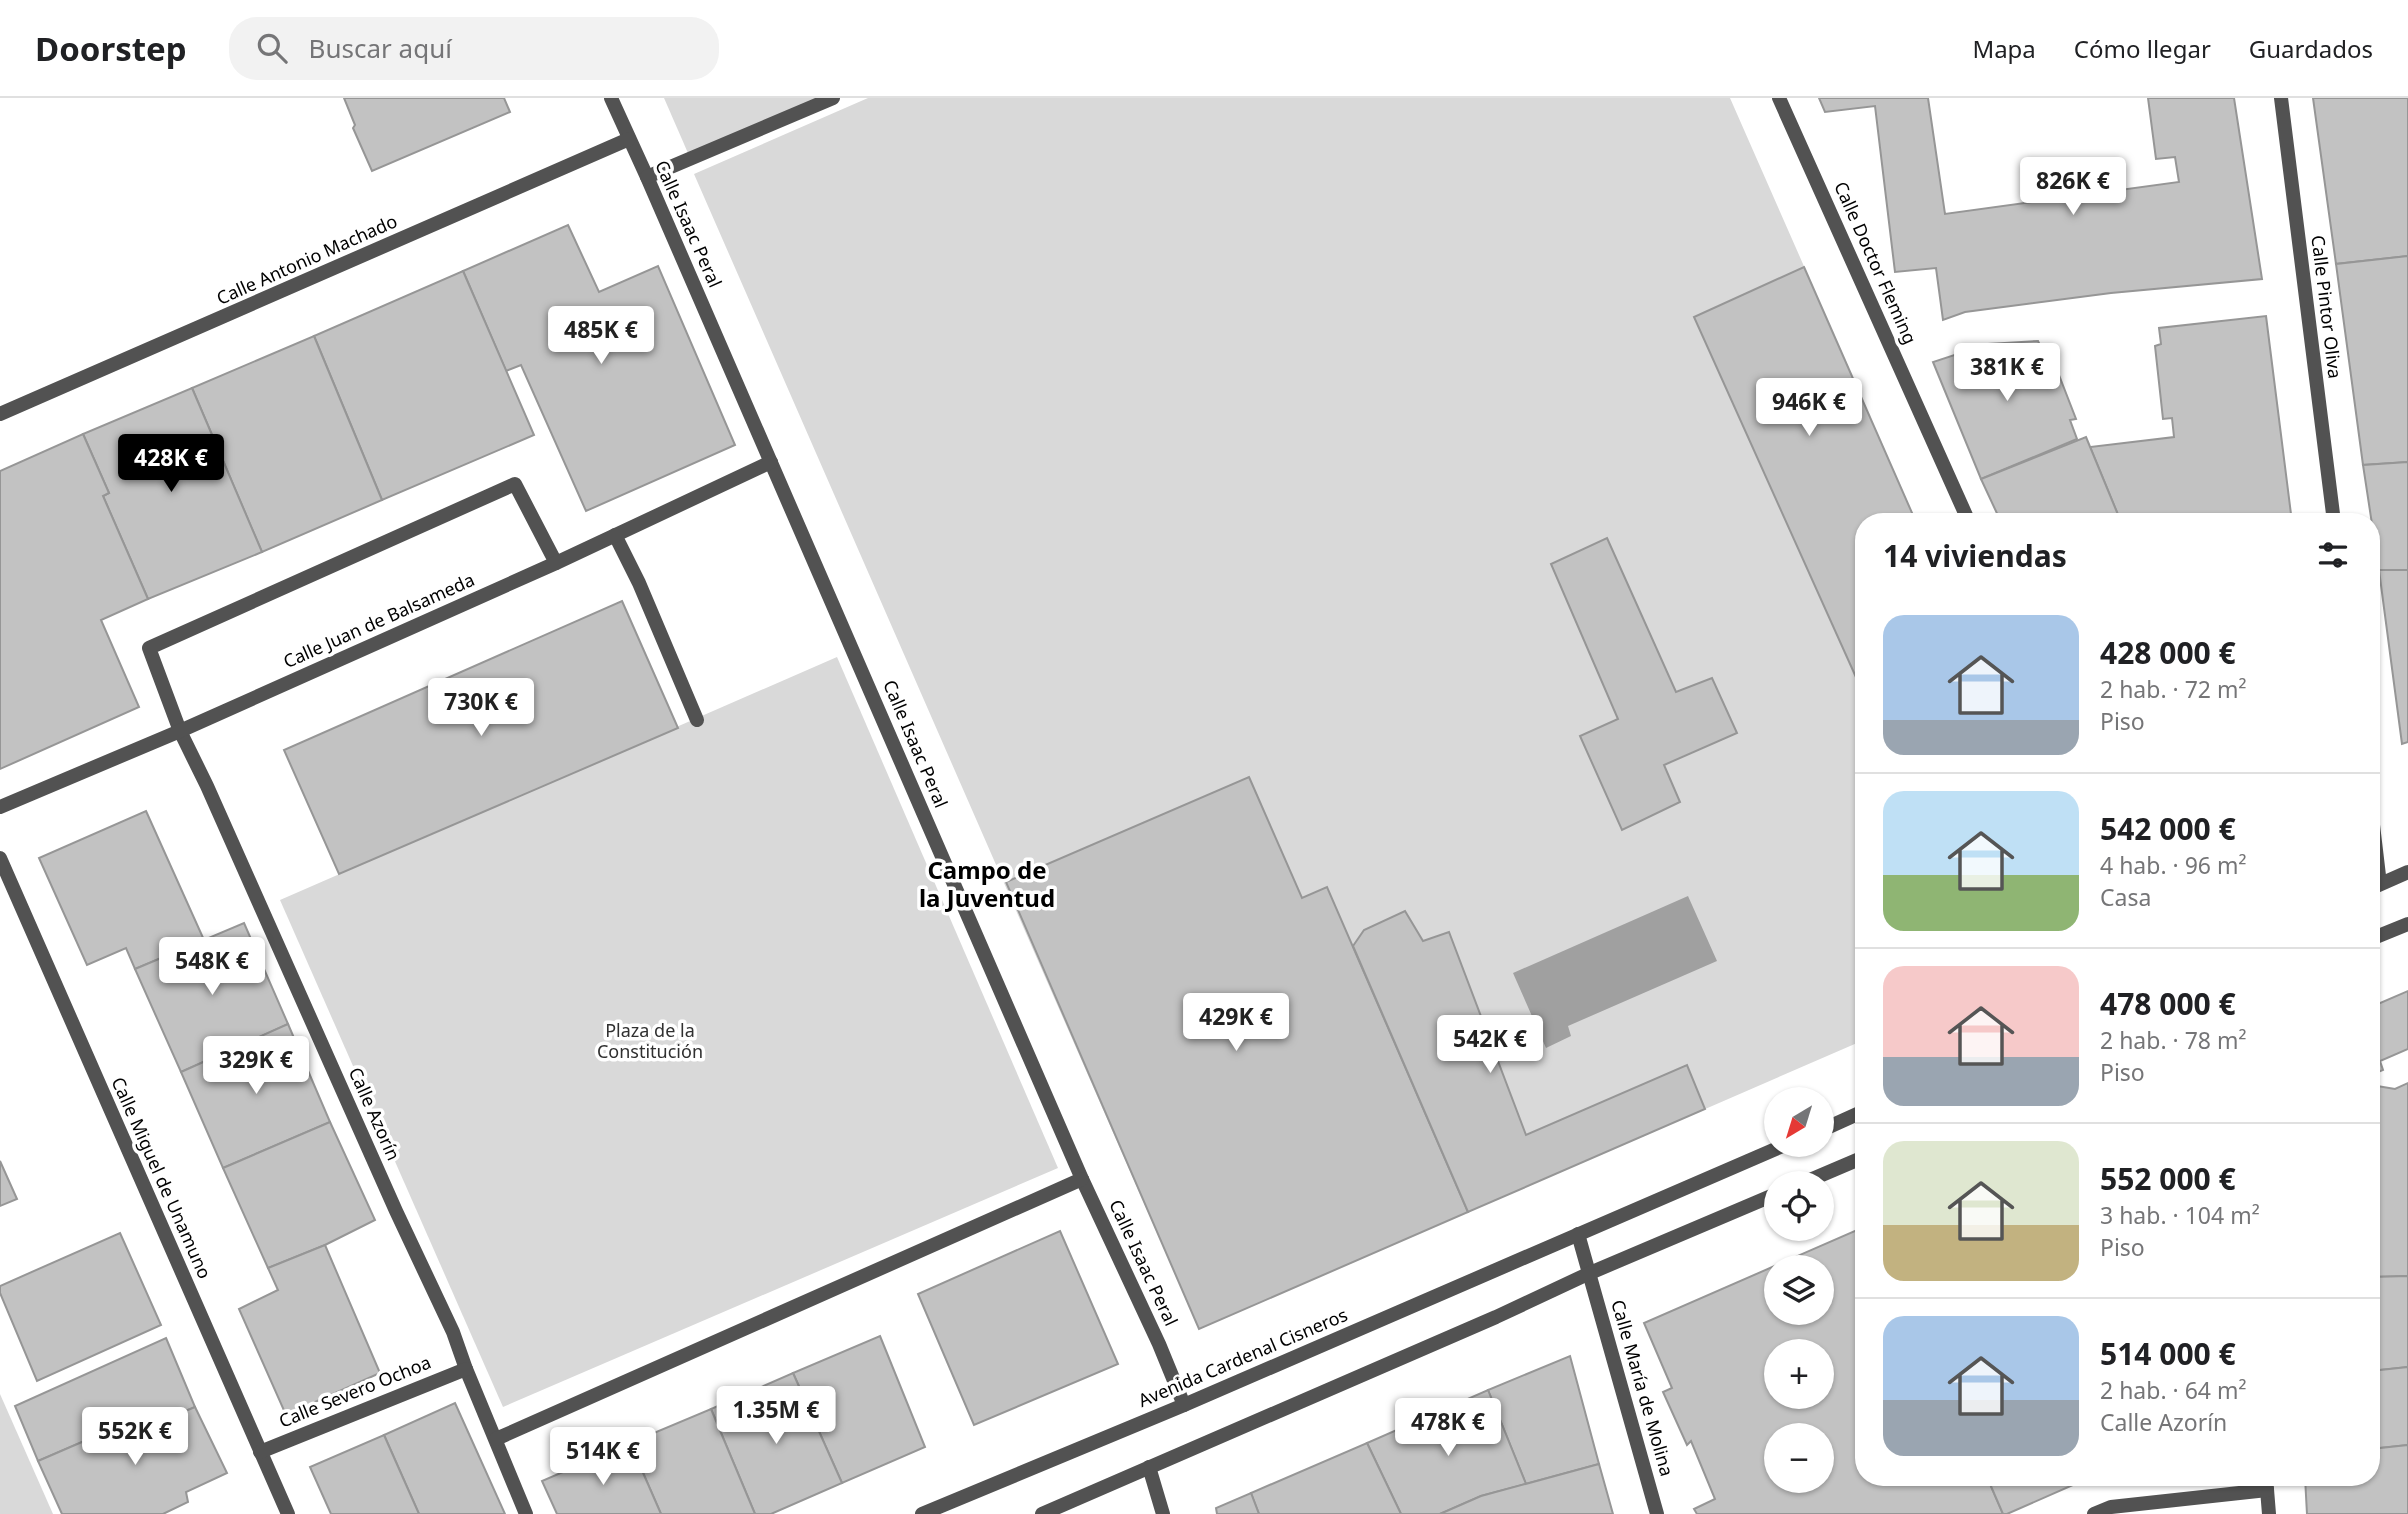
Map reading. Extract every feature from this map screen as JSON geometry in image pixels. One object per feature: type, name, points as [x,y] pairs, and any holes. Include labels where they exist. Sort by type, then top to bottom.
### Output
[{"type":"street","name":"Calle Isaac Peral","points":[[611,98],[1082,1179],[1159,1344],[1184,1405]]},
{"type":"street","points":[[647,177],[833,98]]},
{"type":"street","name":"Calle Doctor Fleming","points":[[1779,98],[1965,513]]},
{"type":"street","name":"Calle Pintor Oliva","points":[[2281,98],[2333,513]]},
{"type":"street","name":"Calle Antonio Machado","points":[[0,414],[629,139]]},
{"type":"street","name":"Calle Juan de Balsameda","points":[[0,807],[180,732],[771,463]]},
{"type":"street","name":"Calle Azorín","points":[[526,1514],[453,1332],[391,1200],[207,786],[180,732],[149,648],[515,484],[556,563]]},
{"type":"street","points":[[615,535],[639,583],[697,720]]},
{"type":"street","name":"Calle Miguel de Unamuno","points":[[0,858],[288,1514]]},
{"type":"street","points":[[2380,884],[2408,872]]},
{"type":"street","points":[[2380,935],[2408,924]]},
{"type":"street","points":[[1834,1125],[1855,1115]]},
{"type":"street","name":"Avenida Cardenal Cisneros","points":[[922,1514],[1184,1405],[1764,1154]]},
{"type":"street","points":[[1831,1171],[1855,1161]]},
{"type":"street","points":[[496,1439],[1082,1179]]},
{"type":"street","points":[[1042,1514],[1764,1199]]},
{"type":"street","points":[[1578,1234],[1590,1273]]},
{"type":"street","name":"Calle María de Molina","points":[[1590,1273],[1657,1514]]},
{"type":"street","name":"Calle Severo Ochoa","points":[[260,1452],[466,1369]]},
{"type":"street","points":[[1149,1467],[1163,1514]]},
{"type":"street","points":[[2094,1514],[2111,1507],[2253,1486]]},
{"type":"street","points":[[2266,1486],[2269,1514]]},
{"type":"green space","points":[[664,98],[833,98],[691,160]]},
{"type":"green space","points":[[868,98],[1730,98],[1912,513],[1855,513],[1855,1044],[1199,1329],[694,174]]},
{"type":"green space","name":"Plaza de la Constitución","points":[[837,657],[1058,1168],[503,1407],[280,900]]},
{"type":"green space","points":[[0,1394],[53,1514],[0,1514]]},
{"type":"shaded area","points":[[1688,896],[1717,961],[1568,1026],[1571,1036],[1546,1048],[1513,973]]},
{"type":"building","points":[[344,98],[504,98],[510,112],[372,171],[353,128],[355,125]]},
{"type":"building","points":[[1819,98],[1928,98],[1945,214],[2179,182],[2175,157],[2156,159],[2148,98],[2234,98],[2262,279],[2111,293],[1965,312],[1943,320],[1936,268],[1895,272],[1875,106],[1825,112]]},
{"type":"building","points":[[2313,98],[2408,98],[2408,256],[2336,264]]},
{"type":"building","points":[[568,225],[599,292],[658,266],[735,445],[586,511],[521,365],[506,371],[463,271]]},
{"type":"building","points":[[2408,256],[2408,462],[2363,465],[2336,264]]},
{"type":"building","points":[[1804,267],[1912,513],[1855,513],[1855,675],[1694,317]]},
{"type":"building","points":[[463,271],[534,435],[382,500],[314,336]]},
{"type":"building","points":[[2266,316],[2291,513],[2117,513],[2090,447],[2174,437],[2172,418],[2163,419],[2155,346],[2161,344],[2159,328]]},
{"type":"building","points":[[314,336],[382,500],[262,552],[192,388]]},
{"type":"building","points":[[2038,341],[2044,354],[2050,352],[2076,419],[2070,420],[2077,439],[1981,479],[1933,362],[1988,344]]},
{"type":"building","points":[[192,388],[262,552],[148,599],[103,496],[109,493],[83,434]]},
{"type":"building","points":[[83,434],[109,493],[103,496],[148,599],[101,620],[139,707],[0,769],[0,471]]},
{"type":"building","points":[[2086,437],[2117,513],[1997,513],[1981,479]]},
{"type":"building","points":[[2408,462],[2408,570],[2380,570],[2380,513],[2370,513],[2363,465]]},
{"type":"building","points":[[1607,538],[1676,692],[1712,678],[1737,733],[1664,765],[1680,802],[1622,830],[1580,736],[1618,719],[1551,564]]},
{"type":"building","points":[[2380,570],[2408,570],[2408,742],[2402,744]]},
{"type":"building","points":[[622,601],[678,728],[339,874],[284,750]]},
{"type":"building","points":[[1249,777],[1302,898],[1327,887],[1468,1212],[1199,1329],[1006,882]]},
{"type":"building","points":[[146,811],[204,940],[135,969],[126,948],[87,965],[39,858]]},
{"type":"building","points":[[1405,911],[1423,941],[1449,932],[1526,1135],[1687,1065],[1705,1109],[1468,1212],[1353,946],[1364,930]]},
{"type":"building","points":[[244,923],[288,1024],[181,1072],[135,969]]},
{"type":"building","points":[[2408,991],[2408,1049],[2380,1061],[2380,1003]]},
{"type":"building","points":[[288,1024],[330,1122],[223,1168],[181,1072]]},
{"type":"building","points":[[2408,1083],[2408,1276],[2380,1277],[2380,1086],[2395,1089]]},
{"type":"building","points":[[330,1122],[375,1220],[325,1245],[268,1268],[223,1168]]},
{"type":"building","points":[[0,1161],[17,1199],[0,1206]]},
{"type":"building","points":[[1060,1231],[1118,1364],[974,1425],[918,1294]]},
{"type":"building","points":[[1855,1231],[1855,1486],[1991,1486],[2003,1514],[1697,1514],[1694,1509],[1715,1499],[1691,1441],[1687,1445],[1663,1392],[1672,1388],[1644,1323],[1764,1271],[1764,1325],[1834,1325],[1834,1255],[1800,1255]]},
{"type":"building","points":[[120,1233],[161,1325],[37,1381],[0,1293],[0,1286]]},
{"type":"building","points":[[325,1245],[380,1373],[286,1415],[239,1309],[278,1290],[268,1268]]},
{"type":"building","points":[[2408,1276],[2408,1367],[2380,1370],[2380,1277]]},
{"type":"building","points":[[880,1336],[925,1447],[842,1483],[793,1373]]},
{"type":"building","points":[[166,1338],[195,1407],[155,1424],[149,1413],[38,1461],[15,1406]]},
{"type":"building","points":[[1570,1356],[1599,1464],[1526,1484],[1488,1390]]},
{"type":"building","points":[[2408,1367],[2408,1445],[2380,1448],[2380,1370]]},
{"type":"building","points":[[793,1373],[842,1483],[771,1514],[755,1514],[711,1409]]},
{"type":"building","points":[[1488,1390],[1526,1484],[1481,1496],[1440,1514],[1401,1514],[1367,1443]]},
{"type":"building","points":[[455,1403],[505,1514],[419,1514],[384,1435]]},
{"type":"building","points":[[195,1407],[227,1473],[186,1492],[188,1502],[163,1514],[62,1514],[38,1461],[149,1413],[155,1424]]},
{"type":"building","points":[[711,1409],[755,1514],[661,1514],[630,1443]]},
{"type":"building","points":[[384,1435],[419,1514],[331,1514],[310,1467]]},
{"type":"building","points":[[630,1443],[661,1514],[557,1514],[542,1481]]},
{"type":"building","points":[[1367,1443],[1401,1514],[1259,1514],[1251,1493]]},
{"type":"building","points":[[2408,1445],[2408,1514],[2307,1514],[2305,1486],[2380,1486],[2380,1448]]},
{"type":"building","points":[[1599,1464],[1613,1514],[1440,1514],[1481,1496]]},
{"type":"building","points":[[1991,1486],[2071,1486],[2007,1514],[2003,1514]]},
{"type":"building","points":[[1251,1493],[1259,1514],[1217,1514],[1216,1508]]},
{"type":"district","name":"Campo de la Juventud","points":[[987,885]]}]
